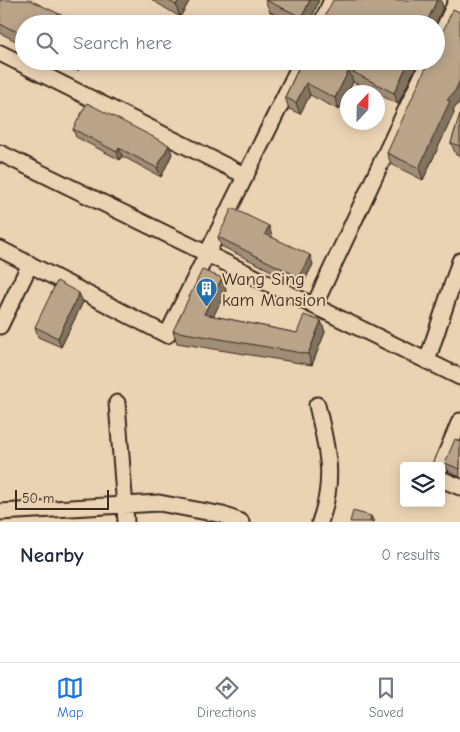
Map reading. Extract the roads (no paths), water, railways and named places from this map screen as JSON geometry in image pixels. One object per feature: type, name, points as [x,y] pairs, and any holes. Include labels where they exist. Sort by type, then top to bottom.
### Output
[{"type":"street","points":[[325,15],[332,0]]},
{"type":"street","points":[[445,26],[457,0]]},
{"type":"street","points":[[0,53],[15,60]]},
{"type":"street","points":[[34,70],[246,176]]},
{"type":"street","points":[[0,249],[168,336],[298,70]]},
{"type":"street","points":[[314,306],[425,70]]},
{"type":"street","points":[[0,153],[460,377]]},
{"type":"street","points":[[427,361],[460,263]]},
{"type":"street","points":[[0,326],[30,264]]},
{"type":"street","points":[[117,403],[126,522]]},
{"type":"street","points":[[317,405],[328,456],[329,486],[320,522]]},
{"type":"street","points":[[443,462],[460,422]]},
{"type":"street","points":[[445,481],[460,488]]},
{"type":"street","points":[[0,512],[160,503],[223,515],[241,522]]},
{"type":"place","name":"Wang Sing kam Mansion","points":[[206,308]]}]
